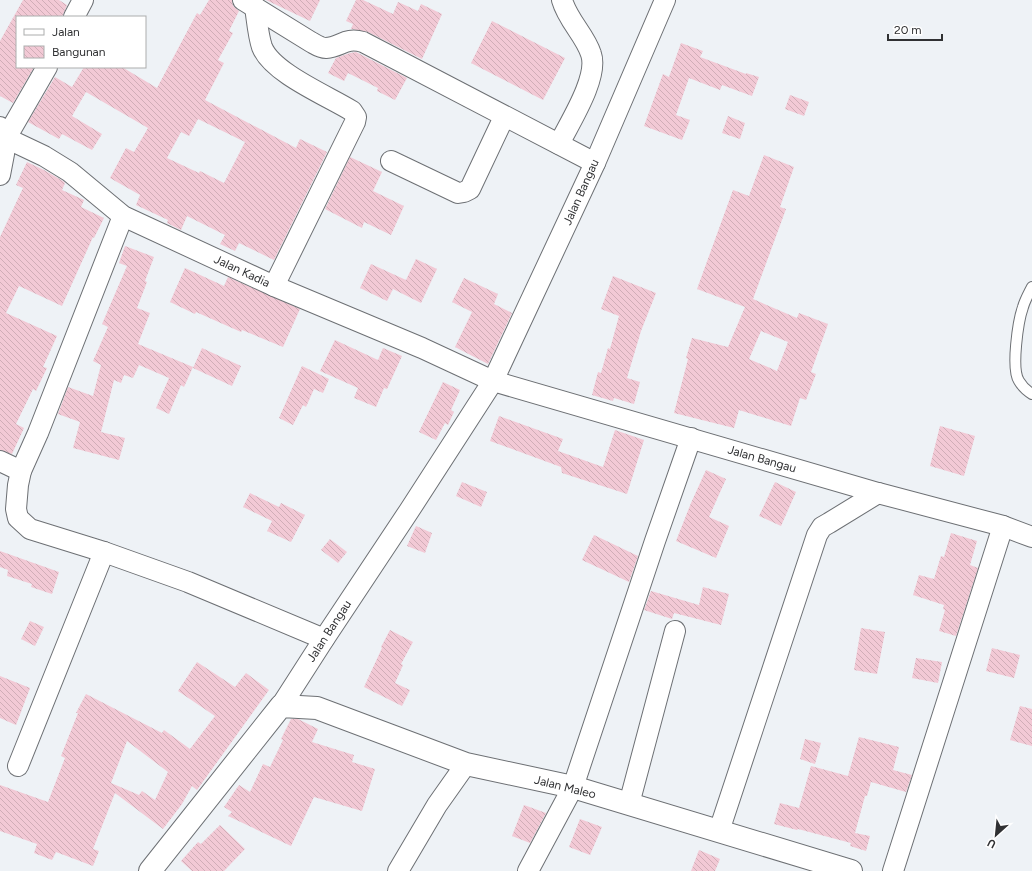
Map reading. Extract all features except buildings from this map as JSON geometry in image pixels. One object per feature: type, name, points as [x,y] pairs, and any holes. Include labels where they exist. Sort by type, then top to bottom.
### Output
[{"type":"street","points":[[75,16],[84,0]]},
{"type":"street","points":[[559,144],[587,89],[592,76],[593,64],[591,53],[570,20],[562,0]]},
{"type":"street","name":"Jalan Bangau","points":[[150,871],[281,706],[493,381],[595,163],[665,0]]},
{"type":"street","points":[[249,4],[320,47],[326,48],[350,40],[363,42],[504,117],[595,163]]},
{"type":"street","points":[[249,4],[262,47],[272,62],[286,74],[352,111],[356,117],[355,122],[274,286]]},
{"type":"street","points":[[0,175],[4,154],[3,132],[46,68]]},
{"type":"street","points":[[390,161],[458,192],[464,192],[470,189],[504,117]]},
{"type":"street","name":"Jalan Kadia","points":[[3,132],[70,172],[123,216],[274,286],[422,348],[493,381]]},
{"type":"street","points":[[123,216],[38,433],[21,471],[16,509],[18,518],[30,529],[104,552],[188,582],[324,639]]},
{"type":"street","name":"Jalan Bangau","points":[[493,381],[878,493],[1003,526],[1032,537]]},
{"type":"street","points":[[528,871],[573,787],[655,541],[692,438]]},
{"type":"street","points":[[0,461],[21,471]]},
{"type":"street","points":[[719,831],[817,535],[822,527],[878,493]]},
{"type":"street","points":[[893,871],[1003,526]]},
{"type":"street","points":[[18,766],[104,552]]},
{"type":"street","points":[[629,804],[675,631]]},
{"type":"street","name":"Jalan Maleo","points":[[281,706],[317,708],[466,764],[573,787],[850,871]]},
{"type":"street","points":[[398,871],[437,805],[466,764]]},
{"type":"lane","points":[[1032,287],[1023,308],[1018,331],[1015,366],[1018,380],[1027,391],[1032,394]]}]
